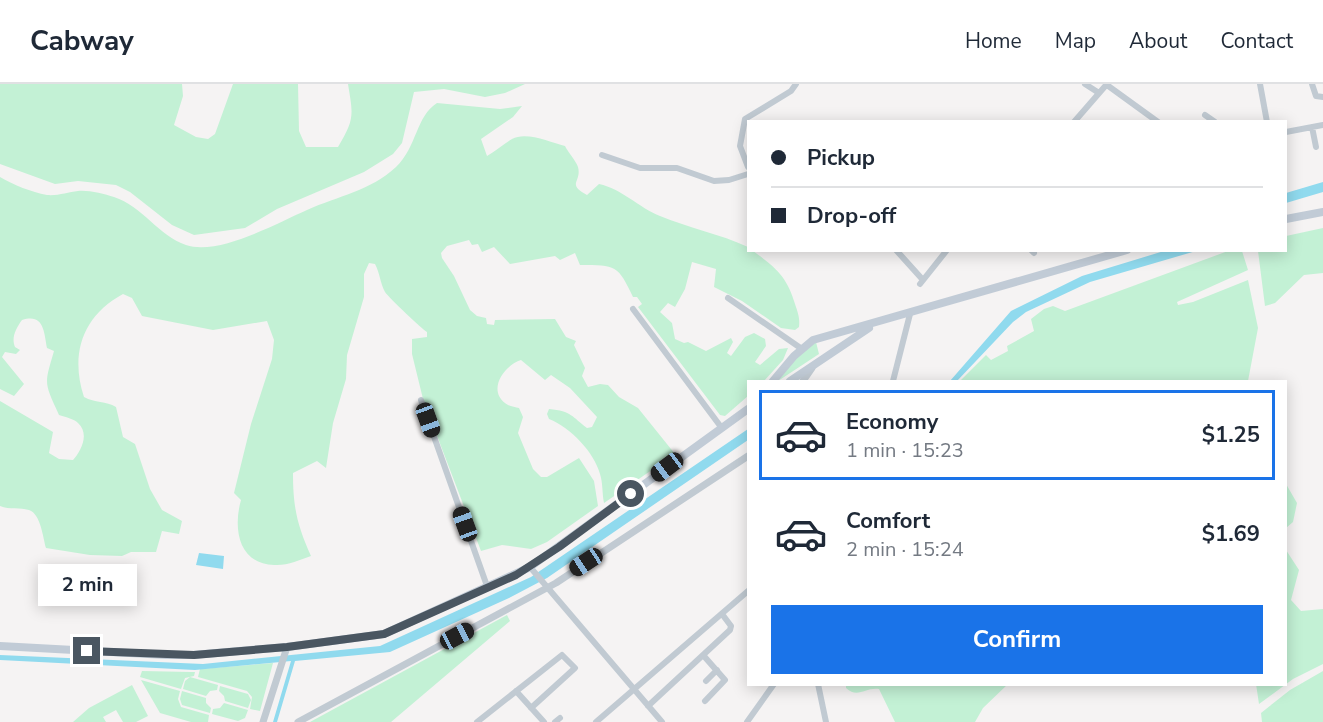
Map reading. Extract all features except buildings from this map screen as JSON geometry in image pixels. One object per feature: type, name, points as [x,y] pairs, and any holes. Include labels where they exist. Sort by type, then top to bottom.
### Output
[{"type":"main road","points":[[1287,219],[1323,212]]},
{"type":"main road","points":[[774,380],[813,340],[1120,252]]},
{"type":"main road","points":[[792,380],[877,323]]},
{"type":"main road","points":[[0,646],[166,655],[287,647],[384,634],[488,586],[532,569],[747,410]]},
{"type":"street","points":[[747,164],[740,146],[745,119],[791,91],[796,84]]},
{"type":"street","points":[[1085,84],[1104,88],[1155,120]]},
{"type":"street","points":[[1260,84],[1267,120]]},
{"type":"street","points":[[1312,84],[1314,94],[1323,97]]},
{"type":"street","points":[[1076,120],[1104,88]]},
{"type":"street","points":[[1205,115],[1212,120]]},
{"type":"street","points":[[1287,132],[1323,125]]},
{"type":"street","points":[[1312,127],[1316,147]]},
{"type":"street","points":[[602,154],[640,168],[677,168],[714,181],[729,180],[747,174]]},
{"type":"street","points":[[898,252],[922,282],[945,252]]},
{"type":"street","points":[[728,298],[802,349]]},
{"type":"street","points":[[633,309],[722,427]]},
{"type":"street","points":[[893,380],[910,314]]},
{"type":"street","points":[[804,380],[814,365]]},
{"type":"street","points":[[421,400],[488,586]]},
{"type":"street","points":[[298,722],[544,586],[747,457]]},
{"type":"street","points":[[532,569],[544,586],[662,722]]},
{"type":"street","points":[[596,722],[747,592]]},
{"type":"street","points":[[648,706],[730,630],[731,626],[722,614]]},
{"type":"street","points":[[264,722],[287,647]]},
{"type":"street","points":[[477,722],[562,655],[575,668],[531,708]]},
{"type":"street","points":[[703,655],[724,678],[724,683],[705,701]]},
{"type":"street","points":[[706,681],[717,670]]},
{"type":"street","points":[[747,722],[773,686]]},
{"type":"street","points":[[818,686],[826,722]]},
{"type":"street","points":[[516,691],[544,722]]},
{"type":"green space","points":[[0,84],[182,84],[183,96],[174,125],[196,137],[208,139],[215,134],[233,84],[298,84],[299,131],[306,147],[338,147],[351,117],[348,84],[525,84],[505,93],[485,97],[444,89],[414,92],[402,143],[393,154],[364,172],[277,209],[245,228],[194,235],[172,225],[130,192],[116,185],[78,181],[55,184],[0,164]]},
{"type":"green space","points":[[437,103],[500,109],[522,106],[513,117],[481,139],[487,156],[509,141],[524,136],[565,146],[578,167],[577,188],[587,195],[599,184],[607,186],[660,216],[747,247],[747,252],[754,252],[774,267],[784,279],[797,310],[799,327],[795,330],[781,328],[742,301],[714,287],[716,269],[692,262],[685,289],[675,307],[668,303],[660,312],[672,323],[675,339],[684,343],[688,342],[706,351],[731,338],[733,342],[727,353],[731,356],[745,337],[754,333],[765,339],[766,346],[755,362],[760,365],[779,349],[788,348],[783,360],[765,380],[747,380],[747,397],[725,416],[720,415],[638,307],[642,304],[637,297],[633,297],[623,278],[614,269],[580,265],[575,253],[560,260],[555,256],[510,264],[494,247],[482,252],[478,244],[472,245],[469,240],[447,246],[441,253],[442,258],[454,276],[470,310],[477,316],[486,318],[487,324],[494,325],[495,320],[555,319],[566,337],[576,341],[574,345],[585,368],[582,376],[588,387],[608,385],[619,397],[638,408],[675,454],[604,503],[601,477],[593,457],[573,435],[549,419],[547,414],[549,409],[563,411],[587,428],[592,427],[597,417],[570,388],[551,375],[545,380],[521,360],[515,363],[500,378],[498,391],[506,404],[519,408],[523,417],[518,433],[533,469],[541,477],[547,477],[579,458],[594,481],[598,506],[547,542],[531,549],[502,545],[481,551],[423,399],[412,354],[412,339],[427,337],[427,332],[385,292],[375,264],[369,263],[364,274],[364,297],[347,355],[346,379],[333,423],[326,468],[317,461],[293,473],[297,516],[311,556],[288,564],[274,565],[262,563],[253,558],[241,543],[238,522],[241,500],[234,493],[251,424],[272,359],[274,340],[267,321],[213,330],[142,316],[132,298],[123,294],[98,313],[89,325],[79,352],[80,381],[84,397],[116,407],[123,437],[135,444],[150,489],[162,510],[182,521],[179,534],[162,531],[156,552],[131,552],[122,556],[90,555],[46,548],[39,521],[33,512],[0,506],[0,401],[53,432],[49,453],[59,459],[73,460],[79,452],[84,437],[82,427],[78,423],[59,415],[50,396],[47,377],[54,351],[47,348],[42,325],[35,319],[22,320],[14,337],[15,347],[20,350],[16,354],[5,352],[2,357],[24,384],[14,396],[0,389],[0,177],[23,188],[47,195],[82,191],[114,197],[133,207],[176,241],[199,247],[215,246],[264,230],[365,187],[386,175],[403,159],[430,109]]},
{"type":"green space","points":[[1323,228],[1323,273],[1304,275],[1275,303],[1265,306],[1258,252],[1287,252],[1287,236]]},
{"type":"green space","points":[[1225,252],[1242,252],[1248,270],[1177,302],[1178,305],[1193,302],[1248,280],[1258,328],[1248,380],[961,380],[986,355],[991,360],[1008,351],[1007,346],[1034,331],[1031,319],[1044,309],[1053,306],[1065,311]]},
{"type":"green space","points":[[816,342],[819,354],[779,380],[796,358]]},
{"type":"green space","points":[[1287,486],[1297,503],[1293,522],[1287,527]]},
{"type":"green space","points":[[1287,552],[1299,570],[1291,600],[1301,611],[1323,609],[1323,664],[1287,683]]},
{"type":"green space","points":[[507,615],[510,621],[391,722],[310,722]]},
{"type":"green space","points":[[273,663],[260,711],[250,709],[252,697],[247,691],[198,677],[200,669]]},
{"type":"green space","points":[[142,671],[195,672],[194,676],[185,678],[181,689],[140,677]]},
{"type":"green space","points":[[1323,671],[1323,722],[1262,722],[1261,713],[1290,690]]},
{"type":"green space","points":[[190,677],[218,685],[217,690],[210,691],[206,696],[183,689],[185,681]]},
{"type":"green space","points":[[141,680],[180,691],[178,699],[181,707],[209,715],[208,722],[191,722],[160,713]]},
{"type":"green space","points":[[132,685],[148,716],[136,722],[123,722],[116,710],[103,717],[106,722],[73,722],[89,708]]},
{"type":"green space","points":[[220,686],[248,694],[251,700],[248,708],[225,701],[219,691]]},
{"type":"green space","points":[[846,686],[1006,686],[983,708],[975,722],[895,722],[879,689],[854,693]]},
{"type":"green space","points":[[1256,686],[1283,686],[1259,704]]},
{"type":"green space","points":[[182,691],[206,698],[206,703],[211,708],[210,713],[182,705],[180,699]]},
{"type":"green space","points":[[224,703],[248,710],[245,718],[238,721],[212,714],[213,709],[220,708]]},
{"type":"water","points":[[1323,182],[1323,192],[1287,203],[1287,193]]},
{"type":"water","points":[[1161,252],[1193,252],[1090,282],[1026,312],[1013,322],[958,380],[951,380],[1011,311],[1082,276]]},
{"type":"water","points":[[747,430],[747,441],[547,578],[509,598],[390,652],[295,661],[277,722],[273,722],[291,661],[195,670],[0,660],[0,655],[203,664],[380,646],[531,577]]},
{"type":"water","points":[[199,553],[224,556],[223,569],[196,565]]},
{"type":"route","points":[[87,651],[194,655],[287,647],[384,634],[516,575],[559,547],[631,494]]}]
